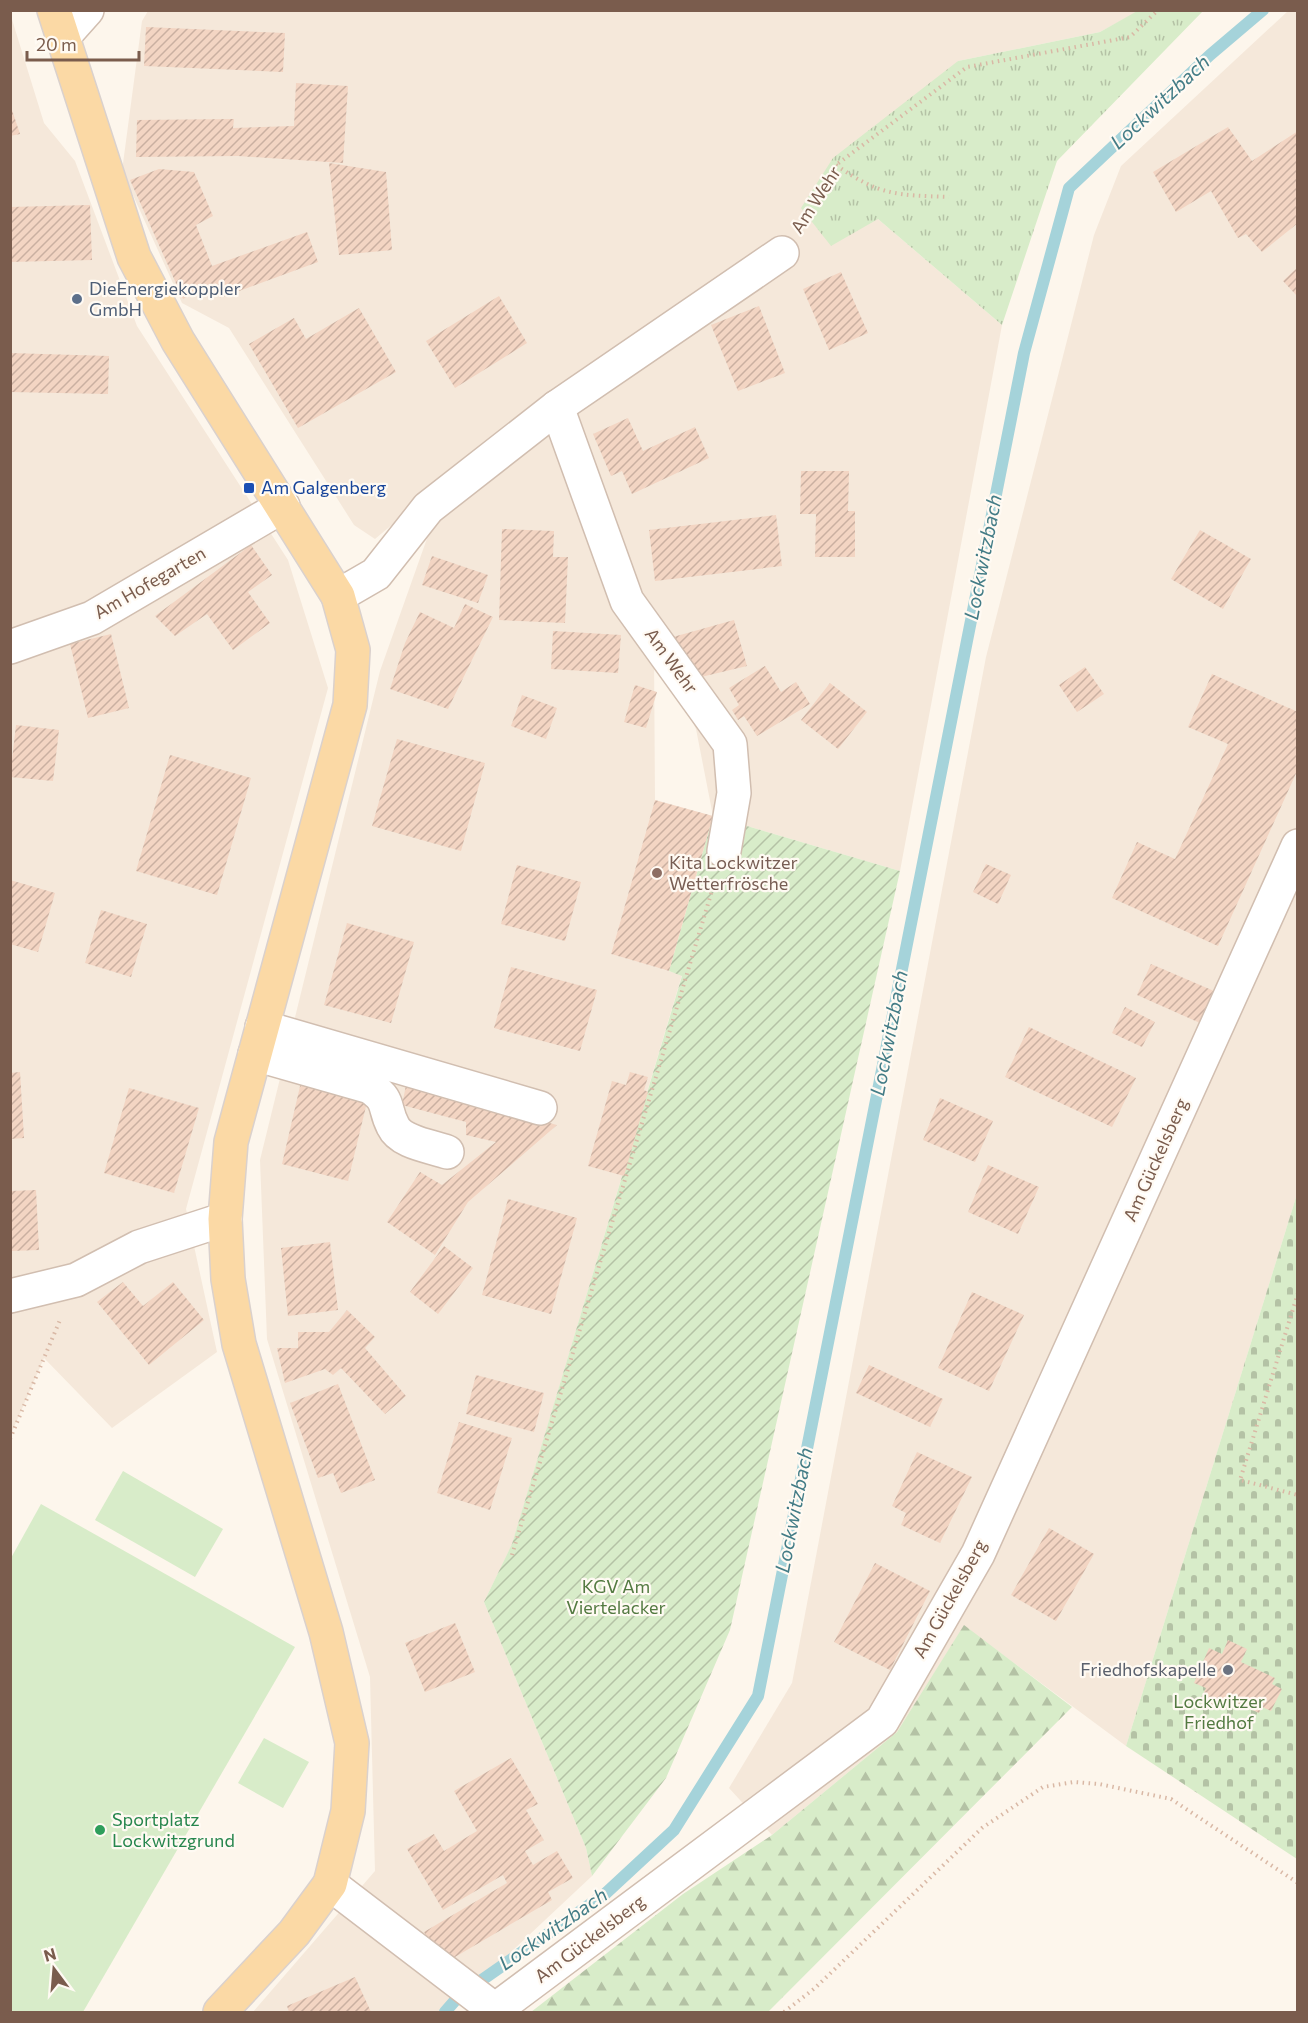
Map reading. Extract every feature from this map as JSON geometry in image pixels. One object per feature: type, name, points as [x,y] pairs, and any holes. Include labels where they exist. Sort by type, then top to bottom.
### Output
[{"type":"main road","points":[[58,24],[134,257],[178,341],[338,596],[353,650],[350,705],[231,1142],[225,1219],[228,1279],[240,1344],[326,1632],[352,1743],[348,1811],[330,1884],[294,1933],[219,2013]]},
{"type":"street","points":[[58,24],[87,10]]},
{"type":"street","name":"Am Wehr","points":[[338,596],[376,574],[428,508],[556,407],[782,253]]},
{"type":"street","name":"Am Wehr","points":[[556,407],[627,601],[730,744],[734,793],[724,851]]},
{"type":"street","name":"Am Hofegarten","points":[[10,647],[92,618],[283,506]]},
{"type":"street","name":"Am Gückelsberg","points":[[330,1884],[429,1957],[495,2010],[882,1721],[978,1554],[1298,846]]},
{"type":"street","points":[[259,1041],[540,1108]]},
{"type":"street","points":[[259,1041],[370,1087],[383,1095],[393,1126],[404,1137],[447,1152]]},
{"type":"street","points":[[10,1296],[76,1280],[139,1247],[225,1219]]},
{"type":"path","name":"Am Wehr","points":[[782,253],[836,165],[967,67],[1130,37],[1158,10]]},
{"type":"path","points":[[836,165],[884,193],[949,197]]},
{"type":"path","points":[[512,1556],[724,851]]},
{"type":"path","points":[[10,1439],[76,1280]]},
{"type":"path","points":[[1298,1293],[1240,1480],[1298,1495]]},
{"type":"path","points":[[784,2013],[815,1988],[982,1828],[1043,1787],[1074,1782],[1099,1784],[1171,1799],[1298,1883]]},
{"type":"shaded area","points":[[148,11],[1139,11],[1100,32],[958,61],[878,219],[1002,325],[900,871],[713,816],[696,729],[634,600],[654,655],[655,800],[611,954],[682,975],[512,1545],[484,1602],[586,1848],[592,1876],[447,2012],[253,2012],[375,1871],[370,1677],[267,1339],[260,1160],[380,671],[441,499],[537,403],[375,539],[354,525],[229,328],[182,303],[122,171],[142,21]]},
{"type":"shaded area","points":[[1288,11],[1297,11],[1297,1194],[1126,1746],[964,1626],[897,1732],[772,1835],[729,1788],[792,1683],[986,657],[1094,235],[1121,166]]},
{"type":"shaded area","points":[[10,13],[44,123],[75,161],[137,326],[288,560],[328,688],[186,1209],[217,1352],[112,1428],[44,1358],[11,1434]]},
{"type":"green space","points":[[1139,10],[1203,11],[1057,161],[1002,325],[878,219],[831,246],[801,208],[833,158],[958,61],[1100,32]]},
{"type":"green space","name":"KGV Am Viertelacker","points":[[713,816],[900,871],[730,1630],[666,1778],[592,1876],[586,1848],[484,1602],[512,1544],[682,976],[669,971]]},
{"type":"green space","name":"Lockwitzer Friedhof","points":[[1297,1194],[1297,1859],[1126,1746]]},
{"type":"green space","points":[[123,1471],[223,1529],[195,1577],[95,1520]]},
{"type":"green space","name":"Sportplatz Lockwitzgrund","points":[[41,1504],[295,1647],[83,2012],[11,2012],[11,1558]]},
{"type":"green space","points":[[964,1625],[1072,1707],[768,2012],[531,2012],[683,1894],[772,1835],[897,1732]]},
{"type":"green space","points":[[264,1738],[309,1762],[283,1808],[238,1783]]},
{"type":"building","points":[[146,27],[285,33],[283,72],[144,66]]},
{"type":"building","points":[[296,83],[348,86],[343,163],[238,156],[136,157],[137,120],[234,119],[233,128],[294,126]]},
{"type":"building","points":[[10,104],[20,134],[10,136]]},
{"type":"building","points":[[1228,127],[1252,161],[1298,131],[1298,223],[1262,252],[1246,234],[1238,238],[1211,191],[1176,212],[1153,172]]},
{"type":"building","points":[[329,163],[386,172],[392,250],[339,255]]},
{"type":"building","points":[[159,169],[194,172],[213,216],[196,225],[212,266],[307,232],[318,262],[220,298],[216,283],[183,299],[130,180]]},
{"type":"building","points":[[90,205],[92,260],[10,262],[10,207]]},
{"type":"building","points":[[1298,267],[1298,297],[1283,281]]},
{"type":"building","points":[[841,272],[868,333],[829,350],[803,289]]},
{"type":"building","points":[[499,296],[527,343],[455,388],[426,341]]},
{"type":"building","points":[[759,306],[785,373],[738,391],[711,325]]},
{"type":"building","points":[[359,308],[396,372],[298,428],[249,344],[294,318],[306,339]]},
{"type":"building","points":[[10,353],[109,356],[108,394],[10,392]]},
{"type":"building","points":[[628,418],[643,451],[695,427],[709,458],[632,494],[622,471],[611,476],[593,434]]},
{"type":"building","points":[[801,471],[849,471],[848,511],[855,511],[855,557],[815,557],[816,514],[800,514]]},
{"type":"building","points":[[776,515],[782,566],[655,581],[649,530]]},
{"type":"building","points":[[502,529],[554,531],[553,557],[568,557],[565,623],[499,620]]},
{"type":"building","points":[[1200,530],[1251,559],[1223,609],[1171,579]]},
{"type":"building","points":[[251,545],[272,575],[248,592],[270,623],[233,650],[207,614],[175,636],[155,616]]},
{"type":"building","points":[[432,556],[488,575],[478,603],[422,585]]},
{"type":"building","points":[[465,604],[493,617],[448,709],[390,689],[405,643],[420,612],[454,628]]},
{"type":"building","points":[[734,620],[747,666],[701,677],[673,637]]},
{"type":"building","points":[[553,631],[621,635],[618,673],[551,669]]},
{"type":"building","points":[[111,634],[129,708],[88,718],[70,644]]},
{"type":"building","points":[[765,666],[781,692],[796,682],[810,704],[757,736],[744,716],[738,720],[732,710],[739,705],[729,688]]},
{"type":"building","points":[[1085,667],[1104,694],[1077,712],[1059,685]]},
{"type":"building","points":[[1212,674],[1298,712],[1298,769],[1218,946],[1112,898],[1137,842],[1175,859],[1228,744],[1188,727]]},
{"type":"building","points":[[830,683],[867,712],[838,749],[801,720]]},
{"type":"building","points":[[635,685],[657,692],[646,728],[624,722]]},
{"type":"building","points":[[522,695],[557,708],[546,739],[511,726]]},
{"type":"building","points":[[16,725],[59,730],[53,781],[10,777]]},
{"type":"building","points":[[397,739],[485,763],[461,851],[372,826]]},
{"type":"building","points":[[170,755],[251,778],[217,895],[136,871]]},
{"type":"building","points":[[655,800],[713,816],[669,971],[611,954]]},
{"type":"building","points":[[986,864],[1011,875],[998,904],[973,892]]},
{"type":"building","points":[[517,865],[581,882],[565,941],[501,924]]},
{"type":"building","points":[[10,880],[55,893],[38,952],[10,944]]},
{"type":"building","points":[[101,910],[147,924],[131,977],[85,963]]},
{"type":"building","points":[[347,923],[414,942],[391,1023],[324,1005]]},
{"type":"building","points":[[1151,964],[1214,991],[1200,1023],[1137,995]]},
{"type":"building","points":[[511,967],[597,990],[580,1051],[494,1028]]},
{"type":"building","points":[[1125,1007],[1155,1022],[1142,1047],[1112,1033]]},
{"type":"building","points":[[1029,1027],[1136,1078],[1112,1127],[1005,1077]]},
{"type":"building","points":[[20,1072],[24,1138],[10,1139],[10,1073]]},
{"type":"building","points":[[630,1072],[648,1077],[644,1090],[648,1092],[624,1176],[588,1166],[612,1081],[626,1085]]},
{"type":"building","points":[[301,1082],[368,1098],[348,1181],[282,1164]]},
{"type":"building","points":[[406,1085],[557,1125],[468,1202],[435,1255],[387,1222],[420,1172],[442,1185],[496,1142],[466,1135],[466,1122],[402,1105]]},
{"type":"building","points":[[129,1088],[199,1108],[174,1193],[104,1173]]},
{"type":"building","points":[[940,1098],[993,1121],[975,1162],[923,1140]]},
{"type":"building","points":[[988,1165],[1039,1187],[1018,1234],[968,1212]]},
{"type":"building","points":[[36,1190],[39,1250],[10,1251],[10,1191]]},
{"type":"building","points":[[508,1199],[577,1218],[551,1314],[482,1295]]},
{"type":"building","points":[[330,1242],[338,1310],[288,1316],[281,1248]]},
{"type":"building","points":[[444,1246],[473,1268],[438,1314],[410,1292]]},
{"type":"building","points":[[123,1282],[143,1306],[173,1282],[204,1320],[149,1365],[97,1302]]},
{"type":"building","points":[[972,1292],[1024,1315],[989,1391],[938,1368]]},
{"type":"building","points":[[347,1310],[375,1337],[365,1348],[406,1396],[385,1414],[341,1368],[333,1375],[325,1369],[285,1383],[277,1348],[298,1348],[298,1332],[329,1332]]},
{"type":"building","points":[[869,1365],[943,1399],[930,1427],[856,1393]]},
{"type":"building","points":[[476,1375],[544,1393],[534,1432],[466,1414]]},
{"type":"building","points":[[338,1384],[375,1480],[341,1493],[333,1473],[318,1478],[290,1403]]},
{"type":"building","points":[[459,1422],[512,1438],[490,1510],[437,1493]]},
{"type":"building","points":[[917,1452],[972,1477],[940,1543],[901,1525],[906,1513],[892,1506]]},
{"type":"building","points":[[1049,1528],[1094,1554],[1056,1621],[1011,1595]]},
{"type":"building","points":[[875,1563],[930,1591],[890,1670],[834,1642]]},
{"type":"building","points":[[455,1623],[475,1672],[425,1692],[405,1643]]},
{"type":"building","name":"Friedhofskapelle","points":[[1228,1640],[1247,1649],[1241,1662],[1275,1678],[1272,1684],[1282,1689],[1271,1711],[1262,1707],[1259,1713],[1224,1697],[1219,1709],[1200,1700],[1206,1688],[1194,1683],[1209,1648],[1222,1654]]},
{"type":"building","points":[[511,1758],[538,1804],[526,1810],[544,1840],[525,1851],[533,1865],[557,1851],[573,1878],[548,1892],[552,1900],[443,1964],[424,1932],[507,1883],[503,1875],[443,1910],[407,1849],[434,1834],[444,1851],[477,1831],[454,1791]]},
{"type":"building","points":[[355,1977],[371,2012],[289,2012],[287,2006]]},
{"type":"waterway","name":"Lockwitzbach","points":[[445,2012],[459,1996],[605,1894],[674,1830],[758,1696],[1024,353],[1069,188],[1210,55],[1263,10]]},
{"type":"place","name":"DieEnergiekoppler GmbH","points":[[77,299]]},
{"type":"place","name":"Am Galgenberg","points":[[249,488]]},
{"type":"place","name":"Kita Lockwitzer Wetterfrösche","points":[[657,873]]},
{"type":"place","name":"Friedhofskapelle","points":[[1228,1670]]},
{"type":"place","name":"Sportplatz Lockwitzgrund","points":[[100,1830]]}]
